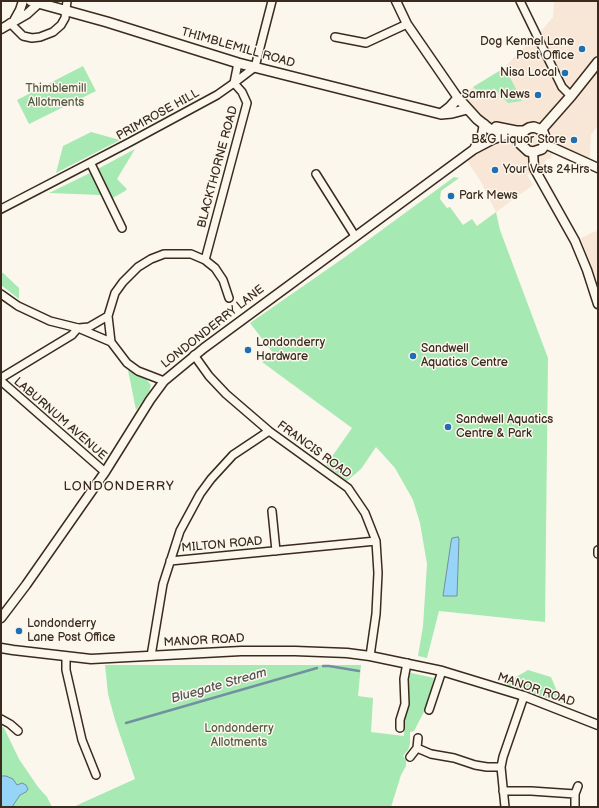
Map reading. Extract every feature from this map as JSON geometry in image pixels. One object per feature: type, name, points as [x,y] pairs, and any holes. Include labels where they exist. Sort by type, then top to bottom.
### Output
[{"type":"main road","name":"THIMBLEMILL ROAD","points":[[41,3],[238,63],[441,114],[467,109]]},
{"type":"main road","points":[[541,130],[598,62]]},
{"type":"main road","points":[[441,114],[450,108],[458,98],[477,119],[491,130],[513,137],[528,151],[533,152],[542,149],[545,144],[545,136],[541,130],[534,127],[529,128],[524,131],[522,135],[522,145]]},
{"type":"main road","points":[[484,124],[524,131]]},
{"type":"street","points":[[12,22],[20,10],[23,1]]},
{"type":"street","points":[[12,22],[23,36],[32,38],[40,37],[53,32],[60,25],[65,18],[67,1]]},
{"type":"street","points":[[234,83],[255,67],[272,1]]},
{"type":"street","points":[[396,1],[407,24],[458,98]]},
{"type":"street","points":[[520,1],[562,87],[571,96]]},
{"type":"street","points":[[1,29],[27,14],[41,3]]},
{"type":"street","points":[[335,37],[366,43],[407,24]]},
{"type":"street","points":[[234,83],[238,63]]},
{"type":"street","name":"PRIMROSE HILL","points":[[1,209],[91,164],[217,95],[234,83]]},
{"type":"street","name":"BLACKTHORNE ROAD","points":[[206,260],[246,103],[242,92],[234,83]]},
{"type":"street","name":"LONDONDERRY LANE","points":[[473,150],[482,134],[484,124]]},
{"type":"street","name":"LONDONDERRY LANE","points":[[1,618],[105,472],[150,400],[164,381],[194,355],[473,150],[499,136],[506,135]]},
{"type":"street","points":[[545,144],[598,168]]},
{"type":"street","points":[[533,152],[534,168],[575,241],[587,270],[598,304]]},
{"type":"street","points":[[91,164],[122,228]]},
{"type":"street","points":[[316,174],[355,236]]},
{"type":"street","points":[[111,342],[108,316],[115,293],[131,273],[141,264],[164,254],[191,254],[206,260],[215,268],[223,280],[229,298]]},
{"type":"street","points":[[1,294],[18,306],[50,321],[78,328],[111,342],[127,363],[138,371],[164,381]]},
{"type":"street","points":[[1,378],[72,334],[78,328],[89,326],[108,316]]},
{"type":"street","name":"FRANCIS ROAD","points":[[194,355],[209,376],[226,394],[269,431],[348,488],[365,513],[376,541],[378,573],[376,614],[370,656]]},
{"type":"street","name":"LABURNUM AVENUE","points":[[1,381],[105,472]]},
{"type":"street","points":[[151,656],[163,584],[180,531],[200,494],[211,478],[233,455],[269,431]]},
{"type":"street","name":"MILTON ROAD","points":[[272,511],[276,551]]},
{"type":"street","name":"MILTON ROAD","points":[[170,561],[376,541]]},
{"type":"street","name":"MANOR ROAD","points":[[1,648],[91,659],[241,651],[348,653],[407,663],[442,672],[524,696],[598,725]]},
{"type":"street","points":[[66,657],[66,670],[82,740],[96,775]]},
{"type":"street","points":[[400,728],[400,720],[404,704],[404,679],[407,663]]},
{"type":"street","points":[[429,710],[442,672]]},
{"type":"street","points":[[505,807],[501,767],[524,696]]},
{"type":"street","points":[[1,719],[10,724],[18,732]]},
{"type":"street","points":[[410,757],[417,748],[418,738]]},
{"type":"street","points":[[417,748],[431,754],[454,758],[475,765],[501,767]]},
{"type":"street","points":[[575,807],[578,786]]},
{"type":"street","points":[[503,791],[576,794]]},
{"type":"shaded area","points":[[554,1],[598,1],[598,125],[591,135],[588,163],[556,148],[550,159],[547,159],[544,163],[545,166],[527,175],[533,185],[496,212],[481,182],[465,157],[487,137],[489,125],[458,98],[504,68],[521,50],[532,42],[553,17]]},
{"type":"shaded area","points":[[596,231],[598,235],[598,284],[581,238]]},
{"type":"green space","name":"Thimblemill Allotments","points":[[83,66],[96,91],[29,124],[17,100]]},
{"type":"green space","points":[[504,68],[522,101],[508,103],[494,88],[486,98],[473,87]]},
{"type":"green space","points":[[91,132],[120,140],[56,173],[63,146]]},
{"type":"green space","points":[[135,149],[117,179],[127,189],[111,199],[107,192],[100,195],[49,193],[92,172]]},
{"type":"green space","name":"Sandwell Aquatics Centre & Park","points":[[454,177],[459,178],[441,191],[440,199],[447,208],[450,207],[463,225],[472,219],[477,226],[496,212],[500,230],[548,358],[545,622],[439,611],[427,658],[418,656],[423,626],[427,564],[420,523],[413,500],[395,468],[376,447],[361,469],[347,481],[326,465],[352,428],[262,362],[273,353],[250,323],[345,257]]},
{"type":"green space","points":[[1,273],[3,273],[19,288],[19,299],[1,285]]},
{"type":"green space","points":[[128,370],[145,378],[151,385],[149,392],[136,410]]},
{"type":"green space","name":"Londonderry Allotments","points":[[105,665],[361,665],[358,696],[373,698],[371,732],[404,736],[407,672],[434,678],[427,706],[414,731],[410,732],[410,744],[408,750],[403,756],[406,759],[406,766],[401,775],[391,807],[73,807],[135,779],[108,694]]},
{"type":"green space","points":[[528,670],[551,677],[562,703],[504,684]]},
{"type":"green space","points":[[1,726],[4,728],[19,759],[38,787],[47,797],[52,807],[1,807]]},
{"type":"water","points":[[458,537],[457,596],[443,596],[452,538]]},
{"type":"water","points":[[1,776],[6,776],[13,779],[17,785],[22,783],[26,785],[28,789],[20,795],[12,807],[1,807]]},
{"type":"waterway","name":"Bluegate Stream","points":[[323,666],[359,671]]},
{"type":"waterway","name":"Bluegate Stream","points":[[126,723],[317,668]]},
{"type":"place","name":"Dog Kennel Lane Post Office","points":[[582,49]]},
{"type":"place","name":"Nisa Local","points":[[565,73]]},
{"type":"place","name":"Samra News","points":[[538,95]]},
{"type":"place","name":"B&G Liquor Store","points":[[574,140]]},
{"type":"place","name":"Your Vets 24Hrs","points":[[495,170]]},
{"type":"place","name":"Park Mews","points":[[451,196]]},
{"type":"place","name":"Londonderry Hardware","points":[[248,350]]},
{"type":"place","name":"Sandwell Aquatics Centre","points":[[413,356]]},
{"type":"place","name":"Sandwell Aquatics Centre & Park","points":[[448,427]]},
{"type":"place","name":"Londonderry Lane Post Office","points":[[19,631]]},
{"type":"district","name":"LONDONDERRY","points":[[119,487]]}]
